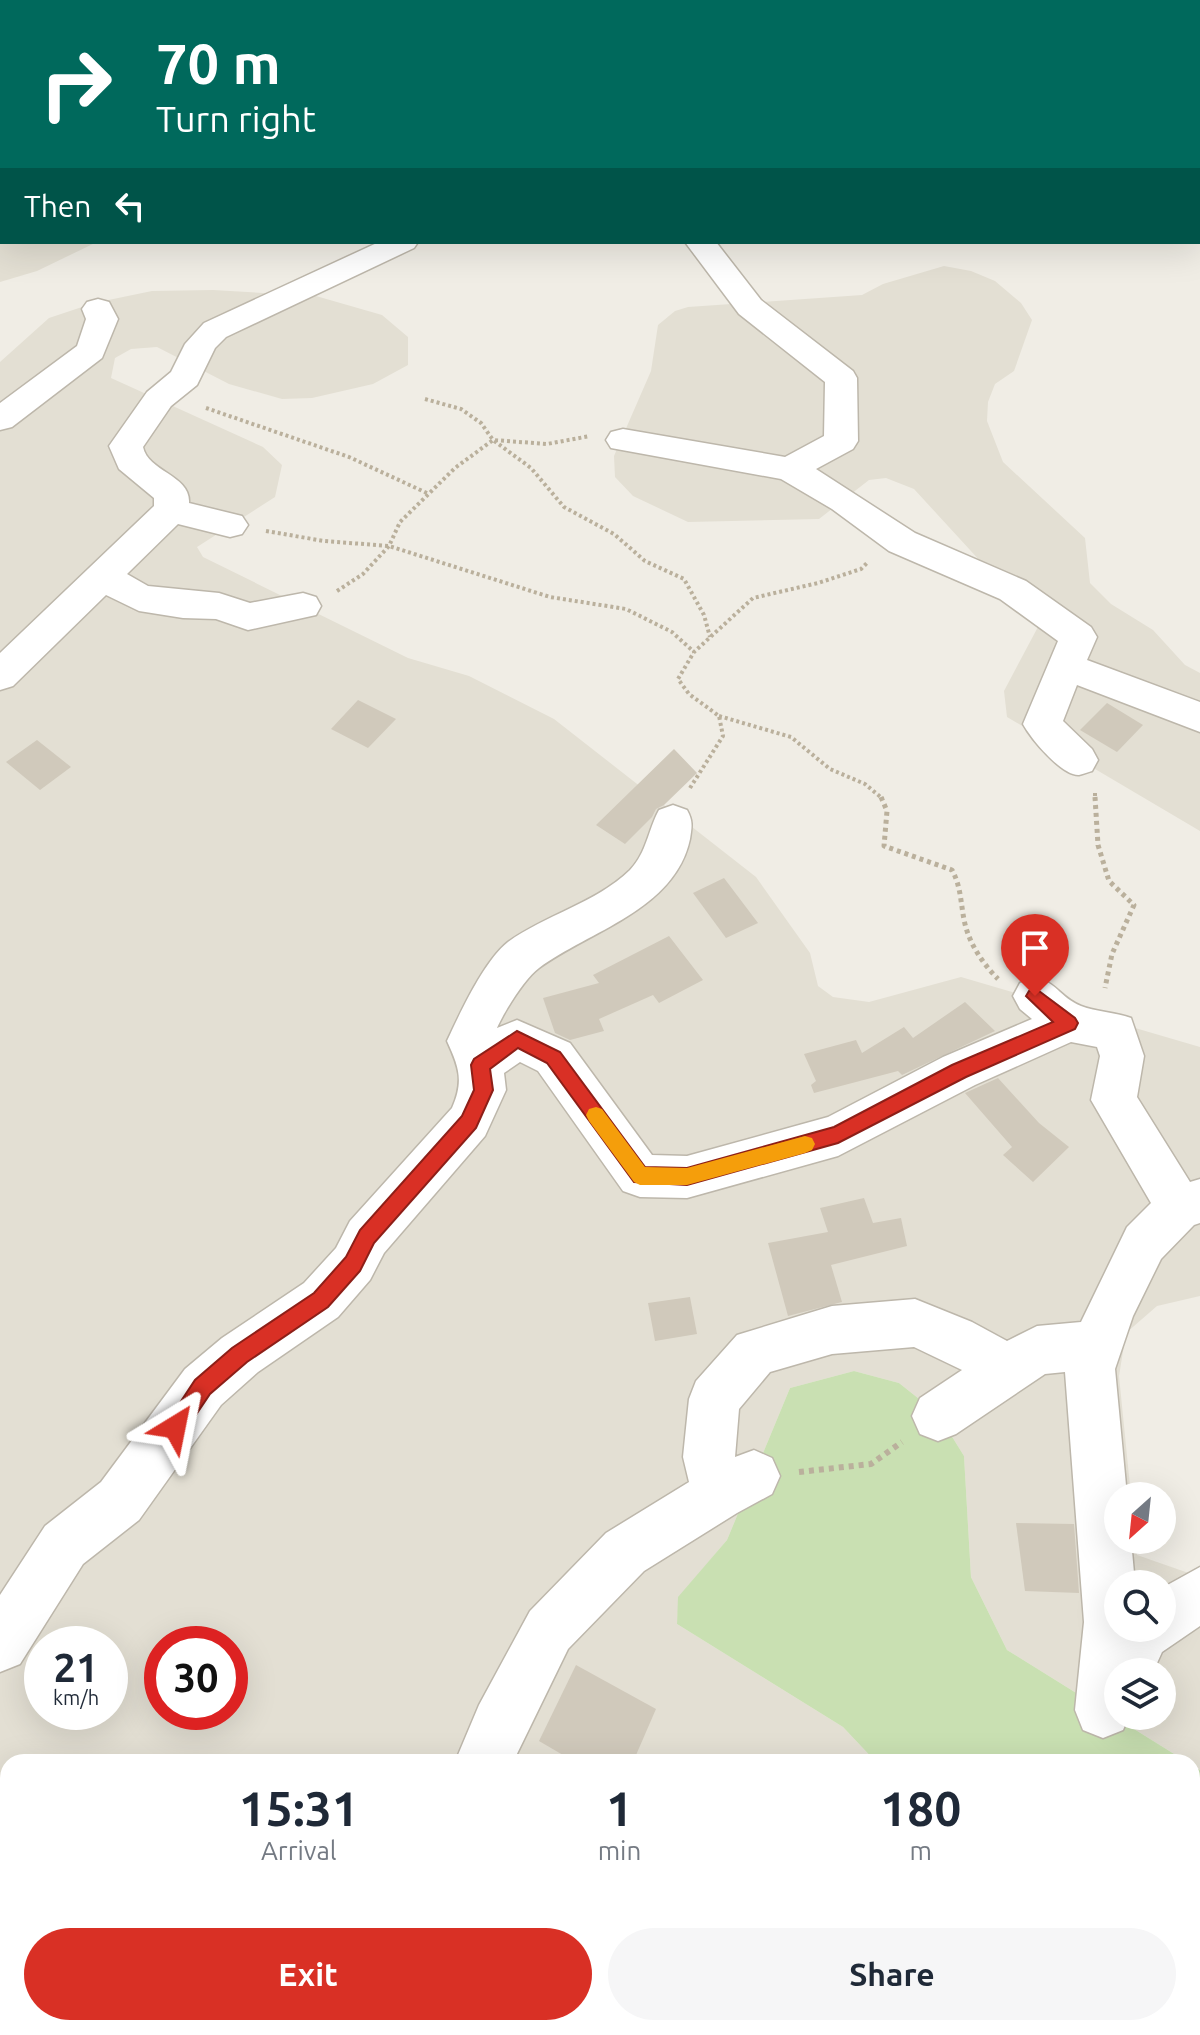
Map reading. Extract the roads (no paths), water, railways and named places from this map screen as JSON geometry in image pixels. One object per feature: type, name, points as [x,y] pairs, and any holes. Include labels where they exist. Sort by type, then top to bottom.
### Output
[{"type":"street","points":[[305,289],[340,244]]},
{"type":"street","points":[[6,662],[103,577],[171,510],[172,495],[161,483],[135,466],[126,453],[133,433],[159,399],[185,378],[201,344],[215,330],[399,244]]},
{"type":"street","points":[[702,244],[750,307],[841,378],[841,441],[790,469]]},
{"type":"street","points":[[0,419],[91,351],[102,319],[98,309]]},
{"type":"street","points":[[623,440],[790,469],[844,501],[902,542],[1013,590],[1078,637],[1042,724],[1078,760]]},
{"type":"street","points":[[171,510],[230,525]]},
{"type":"street","points":[[103,577],[139,598],[183,605],[219,606],[248,617],[303,606]]},
{"type":"street","points":[[1065,666],[1200,717]]},
{"type":"street","points":[[0,1644],[64,1545],[120,1501],[203,1387],[240,1355],[321,1300],[353,1264],[367,1237],[469,1122],[483,1090],[480,1065],[469,1041],[486,1005],[522,956],[584,923],[644,882],[667,849],[673,821]]},
{"type":"street","points":[[480,1065],[517,1039],[554,1057],[640,1176],[687,1177],[838,1135],[959,1071],[1052,1010],[1115,1031],[1122,1056],[1114,1100],[1190,1204],[1144,1243],[1110,1310],[1090,1369],[1111,1622],[1108,1658]]},
{"type":"street","points":[[487,1754],[499,1725],[549,1630],[625,1552],[736,1485],[709,1457],[714,1399],[755,1352],[832,1330],[915,1323],[954,1339],[1009,1369]]},
{"type":"street","points":[[938,1416],[1037,1350],[1099,1345]]},
{"type":"street","points":[[1176,1610],[1200,1594]]}]
